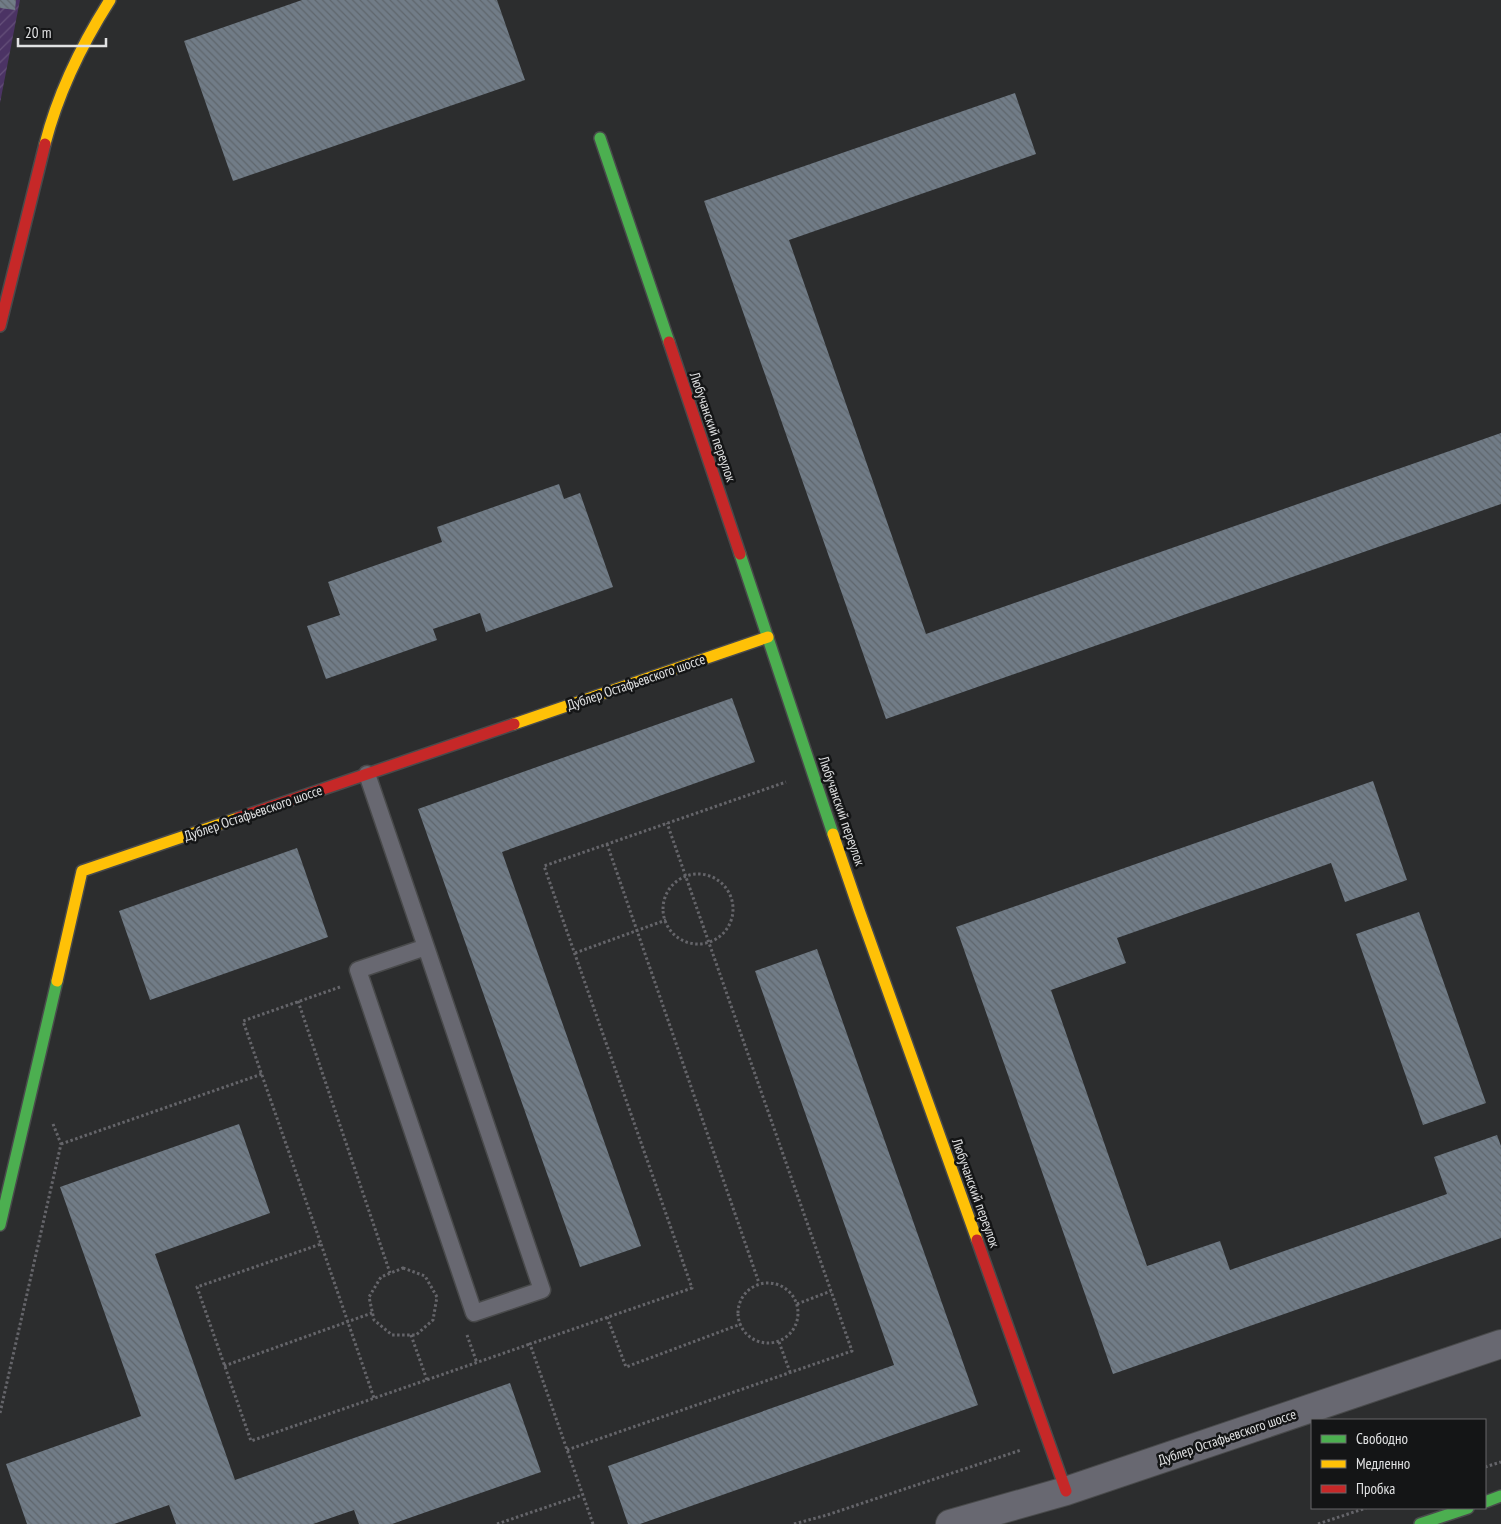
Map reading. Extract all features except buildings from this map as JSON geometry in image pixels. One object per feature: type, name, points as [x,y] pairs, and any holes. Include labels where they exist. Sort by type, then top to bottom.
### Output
[{"type":"street","points":[[0,326],[49,129],[63,90],[94,25],[110,0]]},
{"type":"street","name":"Любучанский переулок","points":[[600,138],[859,910],[1066,1491]]},
{"type":"street","name":"Дублер Остафьевского шоссе","points":[[0,1224],[82,871],[768,637]]},
{"type":"street","name":"Дублер Остафьевского шоссе","points":[[950,1524],[1066,1491],[1501,1344]]},
{"type":"street","points":[[1486,1502],[1501,1496]]},
{"type":"street","points":[[1420,1524],[1465,1509]]},
{"type":"lane","points":[[367,774],[426,947],[542,1290],[474,1313],[358,970],[426,947]]},
{"type":"path","points":[[321,1244],[197,1287],[251,1442],[692,1288],[544,866],[813,772]]},
{"type":"path","points":[[567,1450],[852,1351],[667,823]]},
{"type":"path","points":[[607,844],[759,1283]]},
{"type":"path","points":[[698,874],[710,876],[721,882],[729,892],[733,904],[728,928],[720,937],[709,943],[697,944],[686,942],[675,936],[668,926],[664,915],[664,903],[668,892],[675,882],[686,876],[698,874]]},
{"type":"path","points":[[575,953],[666,920]]},
{"type":"path","points":[[361,979],[243,1021],[374,1398]]},
{"type":"path","points":[[298,1001],[390,1273]]},
{"type":"path","points":[[61,1144],[262,1074]]},
{"type":"path","points":[[0,1413],[61,1144],[52,1120]]},
{"type":"path","points":[[403,1268],[425,1276],[437,1297],[433,1320],[416,1335],[392,1335],[374,1320],[369,1297],[381,1277],[390,1273],[403,1268]]},
{"type":"path","points":[[759,1283],[776,1283],[792,1293],[796,1304],[799,1311],[794,1330],[779,1342],[759,1343],[744,1332],[737,1314],[742,1295],[759,1283]]},
{"type":"path","points":[[796,1304],[831,1291]]},
{"type":"path","points":[[224,1366],[372,1313]]},
{"type":"path","points":[[607,1317],[626,1367],[741,1324]]},
{"type":"path","points":[[411,1335],[426,1380]]},
{"type":"path","points":[[779,1342],[790,1372]]},
{"type":"path","points":[[530,1344],[593,1524]]},
{"type":"path","points":[[794,1524],[827,1515],[1048,1441]]},
{"type":"path","points":[[1486,1467],[1501,1462]]},
{"type":"path","points":[[497,1524],[582,1494]]},
{"type":"path","points":[[1318,1524],[1363,1509]]},
{"type":"shaded area","points":[[0,0],[20,0],[0,103]]},
{"type":"traffic: fast","points":[[600,138],[669,342]]},
{"type":"traffic: fast","points":[[740,554],[833,834]]},
{"type":"traffic: fast","points":[[0,1225],[57,981]]},
{"type":"traffic: fast","points":[[1486,1502],[1501,1496]]},
{"type":"traffic: fast","points":[[1420,1524],[1465,1509]]},
{"type":"traffic: slow","points":[[45,144],[50,125],[72,69],[110,0]]},
{"type":"traffic: slow","points":[[514,724],[768,637]]},
{"type":"traffic: slow","points":[[57,981],[82,871],[238,818]]},
{"type":"traffic: slow","points":[[833,834],[977,1240]]},
{"type":"traffic: jam","points":[[0,326],[45,144]]},
{"type":"traffic: jam","points":[[669,342],[740,554]]},
{"type":"traffic: jam","points":[[238,818],[514,724]]},
{"type":"traffic: jam","points":[[977,1240],[1066,1491]]}]
